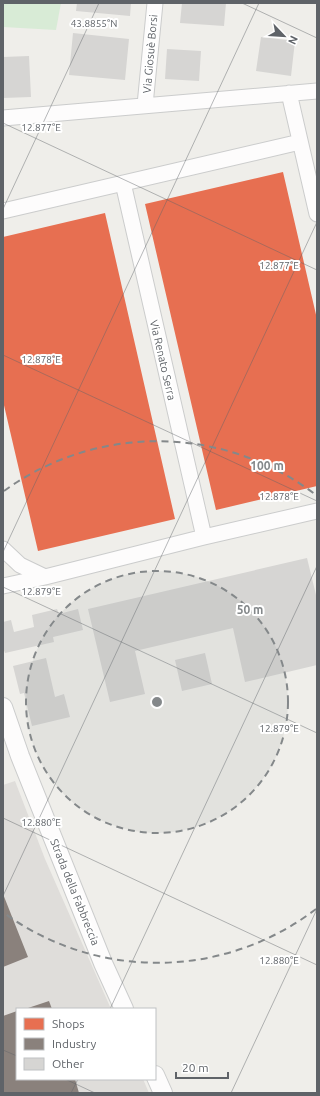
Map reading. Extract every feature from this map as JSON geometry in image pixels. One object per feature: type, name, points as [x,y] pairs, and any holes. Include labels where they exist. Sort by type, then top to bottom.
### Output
[{"type":"street","name":"Via Giosuè Borsi","points":[[145,105],[154,3]]},
{"type":"street","points":[[3,118],[317,91]]},
{"type":"street","points":[[290,93],[300,142],[315,194],[317,214]]},
{"type":"street","points":[[3,211],[300,142]]},
{"type":"street","name":"Via Renato Serra","points":[[123,183],[204,537]]},
{"type":"street","points":[[3,586],[317,511]]},
{"type":"street","points":[[3,549],[20,565],[45,577]]},
{"type":"street","name":"Strada della Fabbreccia","points":[[3,707],[20,756],[103,963],[124,1008]]},
{"type":"street","points":[[156,1077],[163,1093]]},
{"type":"shaded area","points":[[15,781],[45,859],[111,1008],[16,1008],[16,1080],[143,1080],[149,1093],[3,1093],[3,785]]},
{"type":"green space","points":[[3,3],[61,3],[56,30],[3,27]]},
{"type":"building: Shops","points":[[283,172],[317,319],[317,486],[216,510],[145,204]]},
{"type":"building: Shops","points":[[105,213],[175,519],[38,551],[3,401],[3,237]]},
{"type":"building: Industry","points":[[3,894],[28,957],[3,967]]},
{"type":"building: Industry","points":[[49,1001],[52,1008],[28,1008]]},
{"type":"building: Industry","points":[[16,1011],[16,1080],[75,1080],[79,1093],[3,1093],[3,1016]]},
{"type":"building: Other","points":[[77,3],[131,3],[130,16],[76,11]]},
{"type":"building: Other","points":[[182,3],[226,3],[224,26],[180,23]]},
{"type":"building: Other","points":[[73,33],[129,39],[125,80],[69,75]]},
{"type":"building: Other","points":[[261,37],[295,41],[291,76],[256,71]]},
{"type":"building: Other","points":[[167,49],[201,51],[199,81],[165,79]]},
{"type":"building: Other","points":[[29,56],[31,97],[3,98],[3,57]]},
{"type":"building: Other","points":[[307,558],[317,599],[317,665],[245,682],[233,628],[135,651],[145,694],[110,702],[88,609]]},
{"type":"building: Other","points":[[57,609],[59,614],[78,609],[83,630],[53,637],[54,642],[5,653],[3,648],[3,622],[11,620],[14,632],[34,627],[32,615]]},
{"type":"building: Other","points":[[205,653],[212,684],[182,691],[175,660]]},
{"type":"building: Other","points":[[46,658],[55,697],[64,694],[70,717],[32,726],[24,693],[20,694],[13,666]]}]
